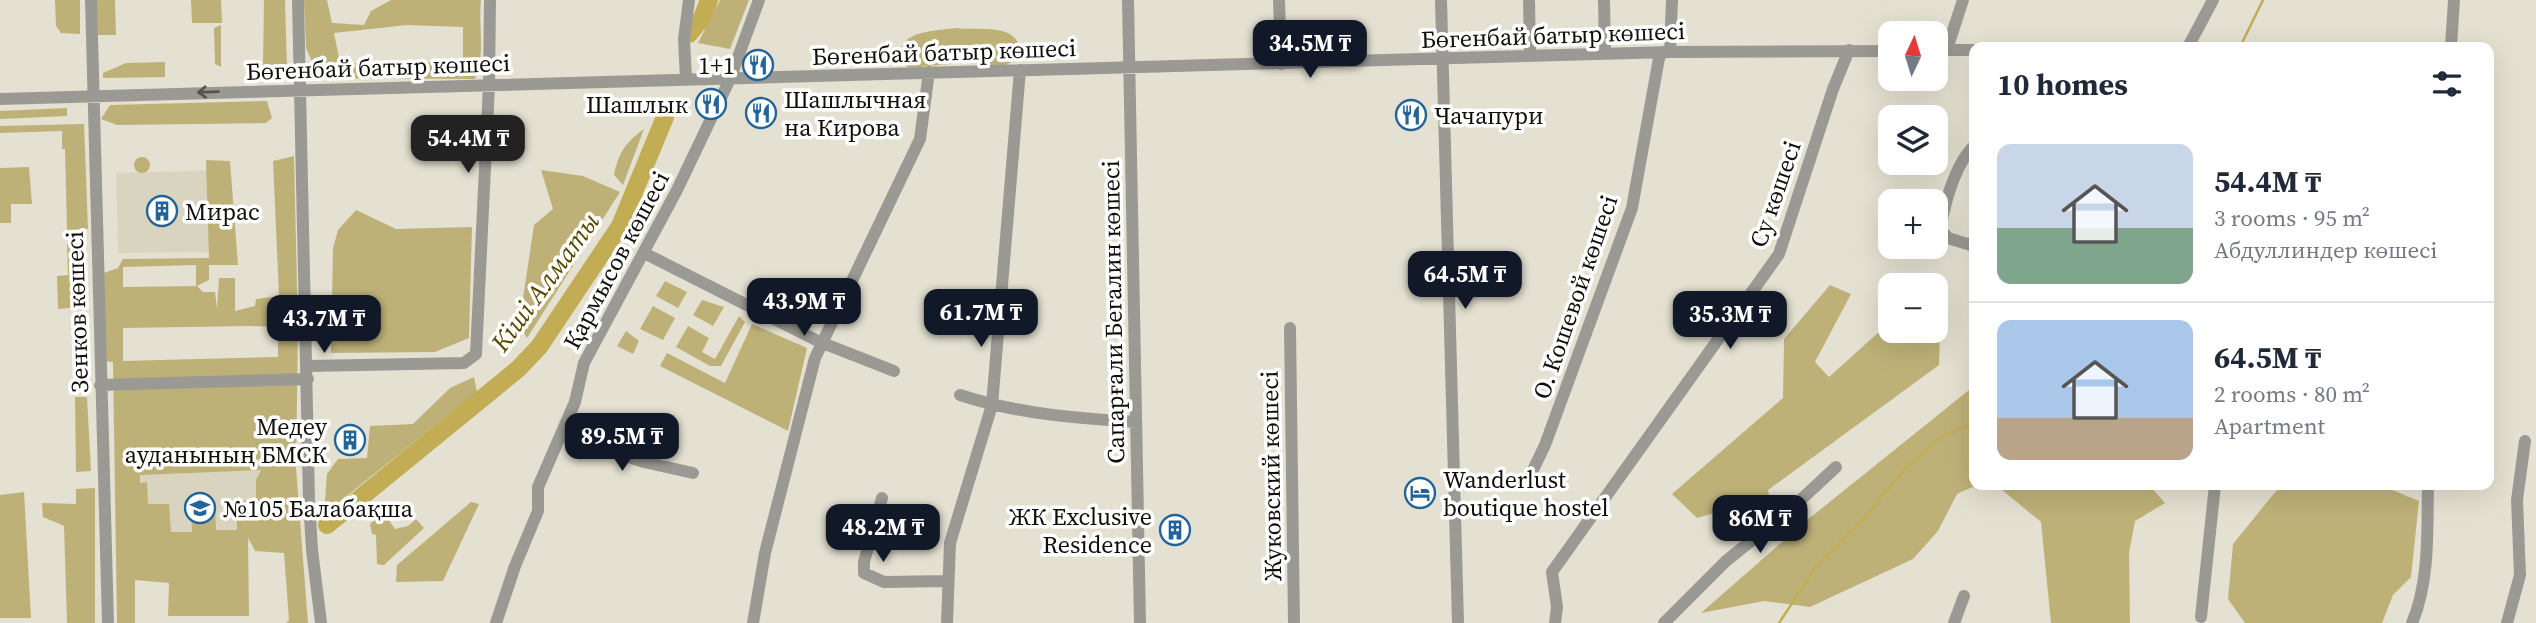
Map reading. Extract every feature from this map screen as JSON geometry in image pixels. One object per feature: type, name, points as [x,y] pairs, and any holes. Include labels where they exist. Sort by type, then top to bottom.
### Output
[{"type":"street","name":"Зенков көшесі","points":[[91,0],[108,623]]},
{"type":"street","points":[[298,0],[312,550],[321,623]]},
{"type":"street","points":[[308,366],[464,363],[471,359],[477,347],[489,85],[490,0]]},
{"type":"street","points":[[686,79],[684,48],[689,0]]},
{"type":"street","name":"Қармысов көшесі","points":[[496,623],[538,511],[538,487],[575,402],[584,363],[644,253],[730,79],[760,0]]},
{"type":"street","name":"Сапарғали Бегалин көшесі","points":[[1128,0],[1140,623]]},
{"type":"street","points":[[1279,0],[1281,64]]},
{"type":"street","points":[[1441,0],[1458,623]]},
{"type":"street","points":[[1529,0],[1530,56]]},
{"type":"street","points":[[1604,0],[1605,54]]},
{"type":"street","name":"О. Кошевой көшесі","points":[[1532,470],[1545,445],[1632,208],[1659,58],[1667,52],[1672,0]]},
{"type":"street","points":[[1948,44],[1956,28],[1963,0]]},
{"type":"street","points":[[2191,42],[2213,0]]},
{"type":"street","points":[[2451,42],[2454,0]]},
{"type":"street","name":"Су көшесі","points":[[1555,623],[1557,607],[1552,572],[1779,254],[1829,101],[1849,50]]},
{"type":"street","points":[[1948,50],[1969,50]]},
{"type":"street","name":"Бөгенбай батыр көшесі","points":[[0,99],[1667,52],[1878,51]]},
{"type":"street","points":[[947,623],[953,532],[992,405],[1020,70]]},
{"type":"street","points":[[753,623],[765,553],[793,433],[820,342],[920,139],[929,72]]},
{"type":"street","points":[[1969,153],[1945,204],[1940,229],[1948,238],[1969,244]]},
{"type":"street","points":[[644,253],[820,342],[894,371]]},
{"type":"street","name":"Жуковский көшесі","points":[[1290,328],[1294,623]]},
{"type":"street","points":[[100,385],[308,379]]},
{"type":"street","points":[[960,395],[992,405],[1056,417],[1136,422]]},
{"type":"street","points":[[562,435],[644,463],[693,473]]},
{"type":"street","points":[[2507,623],[2520,575],[2517,500],[2525,441]]},
{"type":"street","points":[[1664,623],[1726,561],[1791,509],[1836,467]]},
{"type":"street","points":[[2201,617],[2215,490]]},
{"type":"street","points":[[2412,623],[2418,611],[2426,549],[2428,490]]},
{"type":"street","points":[[883,498],[864,562],[864,573],[884,582],[948,581]]},
{"type":"street","points":[[1954,623],[1964,596]]},
{"type":"shaded area","points":[[55,0],[80,0],[80,34],[61,33],[56,26]]},
{"type":"shaded area","points":[[96,0],[115,0],[116,35],[98,35]]},
{"type":"shaded area","points":[[191,0],[221,0],[222,23],[192,23]]},
{"type":"shaded area","points":[[264,0],[285,0],[287,70],[278,76],[263,66]]},
{"type":"shaded area","points":[[304,0],[327,0],[332,23],[364,25],[371,11],[391,0],[481,0],[481,50],[475,79],[319,78],[306,48]],"holes":[[[407,25],[463,27],[463,62],[340,63],[334,33]]]},
{"type":"shaded area","points":[[720,0],[749,0],[730,49],[698,43]]},
{"type":"shaded area","points":[[221,25],[221,67],[215,64],[214,28]]},
{"type":"shaded area","points":[[957,28],[993,29],[1009,33],[1019,45],[1013,61],[1001,68],[972,62],[909,68],[905,65],[902,47],[905,41],[926,32]]},
{"type":"shaded area","points":[[165,62],[165,77],[103,78],[103,73],[126,63]]},
{"type":"shaded area","points":[[267,101],[272,118],[266,123],[117,125],[101,119],[110,105]]},
{"type":"shaded area","points":[[67,108],[67,116],[0,119],[0,111]]},
{"type":"shaded area","points":[[84,124],[88,229],[67,230],[62,131],[0,133],[0,126]]},
{"type":"shaded area","points":[[644,129],[623,185],[614,175],[618,160],[627,144]]},
{"type":"shaded area","points":[[294,156],[298,328],[296,468],[308,623],[286,623],[289,620],[284,553],[255,551],[248,537],[249,616],[168,616],[169,583],[135,580],[135,623],[117,623],[113,362],[104,361],[101,274],[118,268],[123,259],[209,258],[206,160],[230,161],[238,265],[209,265],[209,280],[197,286],[203,292],[215,292],[217,309],[219,278],[235,278],[235,311],[255,306],[256,299],[279,296],[273,161]],"holes":[[[196,265],[196,286],[123,287],[123,267]],[[278,327],[278,357],[123,361],[123,328]],[[261,470],[256,480],[256,500],[236,501],[237,530],[216,530],[215,502],[191,503],[192,532],[171,532],[169,504],[148,504],[147,482],[140,483],[140,475]]]},
{"type":"shaded area","points":[[142,157],[148,159],[148,171],[142,173],[136,171],[134,165],[136,159]]},
{"type":"shaded area","points":[[29,167],[32,204],[11,204],[11,223],[0,223],[0,168]]},
{"type":"shaded area","points":[[228,170],[230,252],[118,253],[116,173]]},
{"type":"shaded area","points":[[541,170],[583,176],[620,192],[527,338],[519,325],[534,225],[553,209]]},
{"type":"shaded area","points":[[356,210],[396,229],[472,227],[469,338],[435,352],[331,353],[333,248],[338,230]]},
{"type":"shaded area","points":[[82,242],[84,307],[58,309],[57,276],[68,275],[67,244]]},
{"type":"shaded area","points":[[665,281],[687,292],[678,308],[656,296]]},
{"type":"shaded area","points":[[1830,285],[1851,294],[1815,362],[1829,377],[1878,333],[1878,343],[1940,343],[1939,365],[1768,490],[1770,502],[1764,512],[1718,512],[1697,518],[1672,494],[1783,398],[1784,339]]},
{"type":"shaded area","points":[[702,300],[724,307],[713,326],[693,315]]},
{"type":"shaded area","points":[[653,306],[675,318],[663,340],[640,329]]},
{"type":"shaded area","points":[[739,316],[745,322],[721,366],[710,366],[676,347],[688,326],[709,338],[702,352],[715,359]]},
{"type":"shaded area","points":[[72,322],[85,322],[87,389],[75,389]]},
{"type":"shaded area","points":[[752,324],[807,348],[788,431],[660,366],[667,353],[725,383]]},
{"type":"shaded area","points":[[626,331],[639,341],[633,354],[617,346]]},
{"type":"shaded area","points":[[474,377],[477,392],[324,514],[327,474],[338,459],[367,458],[370,426],[413,424],[450,388]]},
{"type":"shaded area","points":[[1969,390],[1969,489],[1957,494],[1938,531],[1913,559],[1810,607],[1764,601],[1701,613],[1806,521]]},
{"type":"shaded area","points":[[75,397],[87,397],[91,471],[76,472]]},
{"type":"shaded area","name":"№105 Балабақша","points":[[278,409],[281,542],[120,546],[118,413]]},
{"type":"shaded area","points":[[95,488],[95,623],[67,623],[64,526],[43,517],[42,503],[76,504],[76,489]]},
{"type":"shaded area","points":[[2002,490],[2153,490],[2165,503],[2135,521],[2129,553],[2130,623],[2051,623],[2041,522]]},
{"type":"shaded area","points":[[2392,490],[2419,501],[2411,577],[2393,595],[2382,623],[2245,623],[2228,599],[2233,544],[2276,491]]},
{"type":"shaded area","points":[[24,492],[31,618],[0,618],[0,495]]},
{"type":"shaded area","points":[[471,502],[479,504],[443,581],[396,582],[397,565]]},
{"type":"shaded area","points":[[383,512],[395,529],[408,526],[416,519],[424,528],[384,565],[377,564],[376,535],[372,534],[370,524]]},
{"type":"waterway","name":"Кіші Алматы","points":[[689,34],[702,18],[709,0]]},
{"type":"waterway","points":[[2242,42],[2263,0]]},
{"type":"waterway","name":"Кіші Алматы","points":[[327,525],[518,369],[539,347],[620,226],[665,117]]},
{"type":"waterway","points":[[1779,623],[1818,564],[1870,511],[1908,465],[1945,435],[1969,425]]},
{"type":"place","name":"1+1","points":[[758,65]]},
{"type":"place","name":"Шашлык","points":[[711,104]]},
{"type":"place","name":"Шашлычная на Кирова","points":[[761,113]]},
{"type":"place","name":"Чачапури","points":[[1411,115]]},
{"type":"place","name":"Мирас","points":[[162,211]]},
{"type":"place","name":"Медеу ауданының БМСК","points":[[350,440]]},
{"type":"place","name":"Wanderlust boutique hostel","points":[[1420,493]]},
{"type":"place","name":"№105 Балабақша","points":[[200,508]]},
{"type":"place","name":"ЖК Exclusive Residence","points":[[1175,530]]}]
